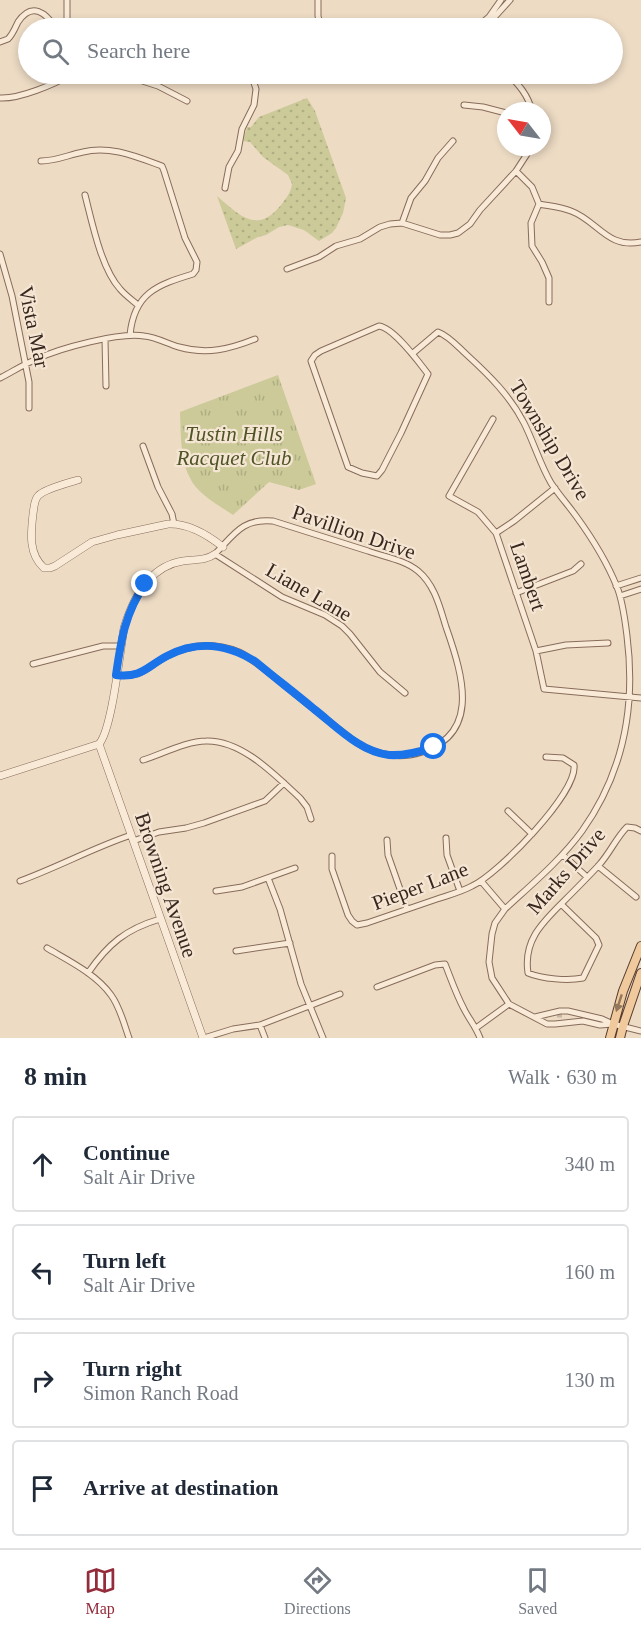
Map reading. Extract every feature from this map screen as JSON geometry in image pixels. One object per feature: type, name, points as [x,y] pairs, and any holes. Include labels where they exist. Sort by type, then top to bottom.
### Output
[{"type":"main road","points":[[610,1038],[623,992],[641,946]]},
{"type":"main road","points":[[620,1038],[641,973]]},
{"type":"street","points":[[66,18],[67,0]]},
{"type":"street","points":[[318,0],[318,18]]},
{"type":"street","points":[[488,18],[501,0]]},
{"type":"street","points":[[494,18],[510,0]]},
{"type":"street","points":[[22,18],[30,12],[38,11],[48,18]]},
{"type":"street","points":[[0,42],[8,39],[18,23]]},
{"type":"street","points":[[0,98],[12,98],[49,84]]},
{"type":"street","points":[[152,84],[187,101]]},
{"type":"street","points":[[225,188],[229,167],[238,151],[242,129],[254,105],[254,84]]},
{"type":"street","points":[[518,84],[530,102]]},
{"type":"street","points":[[464,105],[497,111]]},
{"type":"street","points":[[402,223],[411,198],[425,181],[438,158],[453,141]]},
{"type":"street","points":[[41,161],[53,161],[85,151],[106,150],[118,151],[162,166],[184,238],[197,262],[196,270],[193,274],[150,291],[134,313],[130,335]]},
{"type":"street","points":[[287,269],[319,257],[336,246],[360,239],[380,226],[402,223],[440,235],[450,236],[458,233],[470,224],[526,156]]},
{"type":"street","points":[[516,171],[532,187],[539,204],[531,223],[532,246],[549,278],[549,302]]},
{"type":"street","points":[[85,195],[95,232],[110,272],[120,290],[138,305]]},
{"type":"street","points":[[539,204],[572,211],[588,220],[600,232],[616,242],[634,244],[641,242]]},
{"type":"street","name":"Vista Mar","points":[[0,254],[12,296],[29,382],[29,408]]},
{"type":"street","points":[[379,326],[385,327],[412,354],[428,374],[382,470],[377,476],[348,467],[311,361],[321,351],[379,326]]},
{"type":"street","name":"Township Drive","points":[[412,354],[438,332],[444,334],[487,373],[508,396],[525,425],[545,473],[597,546],[620,596],[625,620],[630,659],[631,696],[624,736],[609,783],[594,813],[563,855],[505,909],[495,923],[489,962],[492,978],[509,1004]]},
{"type":"street","points":[[0,378],[25,364],[50,354],[105,339],[130,335],[144,336],[201,352],[222,350],[255,339]]},
{"type":"street","points":[[105,339],[106,386]]},
{"type":"street","name":"Lambert","points":[[493,419],[449,496],[478,512],[496,532],[536,651],[544,689],[631,696]]},
{"type":"street","points":[[143,446],[158,487],[172,514],[174,524]]},
{"type":"street","points":[[78,480],[38,495],[35,502],[31,540],[37,559],[44,568],[55,566],[81,548],[103,538],[174,524],[188,527],[208,536],[223,547]]},
{"type":"street","points":[[496,532],[514,521],[555,488]]},
{"type":"street","name":"Pavillion Drive","points":[[116,675],[139,674],[166,656],[188,647],[217,646],[238,652],[256,662],[338,728],[368,749],[387,755],[410,754],[434,747],[451,735],[460,719],[462,707],[460,668],[436,596],[429,583],[419,572],[399,561],[273,521],[259,521],[242,526],[215,554]]},
{"type":"street","points":[[0,776],[99,744],[104,739],[104,730],[112,706],[120,646],[133,603],[150,578],[165,567],[173,563],[201,559],[215,554]]},
{"type":"street","name":"Liane Lane","points":[[215,554],[282,597],[325,615],[342,626],[380,672],[405,693]]},
{"type":"street","points":[[516,593],[573,572],[582,564]]},
{"type":"street","points":[[616,586],[641,578]]},
{"type":"street","points":[[620,596],[641,589]]},
{"type":"street","points":[[536,651],[566,645],[608,643]]},
{"type":"street","points":[[33,664],[103,646],[120,646]]},
{"type":"street","points":[[631,696],[641,698]]},
{"type":"street","points":[[143,760],[193,743],[206,741],[235,746],[247,753],[300,798],[312,819]]},
{"type":"street","name":"Browning Avenue","points":[[99,744],[203,1038]]},
{"type":"street","name":"Pieper Lane","points":[[332,856],[332,869],[348,915],[357,925],[472,887],[532,834],[557,804],[573,777],[574,765],[569,761],[557,757],[546,757]]},
{"type":"street","points":[[20,881],[64,864],[105,844],[186,828],[265,801],[284,783]]},
{"type":"street","points":[[508,811],[532,834]]},
{"type":"street","name":"Marks Drive","points":[[561,904],[596,938],[599,945],[584,978],[537,977],[528,973],[529,950],[536,931],[546,918],[598,866],[627,827],[641,831]]},
{"type":"street","points":[[446,838],[447,855],[460,891]]},
{"type":"street","points":[[387,840],[388,855],[407,909]]},
{"type":"street","points":[[563,855],[587,877]]},
{"type":"street","points":[[598,866],[636,897]]},
{"type":"street","points":[[216,891],[242,886],[295,868]]},
{"type":"street","points":[[268,878],[301,984],[323,1038]]},
{"type":"street","points":[[481,881],[505,909]]},
{"type":"street","points":[[88,973],[117,939],[143,924],[160,919]]},
{"type":"street","points":[[236,951],[290,943]]},
{"type":"street","points":[[47,948],[88,973],[105,987],[113,996],[129,1038]]},
{"type":"street","points":[[377,987],[435,964],[445,964],[455,992],[480,1038]]},
{"type":"street","points":[[203,1038],[233,1029],[260,1025],[340,994]]},
{"type":"street","points":[[476,1028],[509,1004],[547,1024],[583,1021],[600,1025],[613,1024]]},
{"type":"street","points":[[535,1017],[560,1014],[602,1019],[641,1031]]},
{"type":"street","points":[[260,1025],[265,1038]]},
{"type":"green space","points":[[307,98],[315,111],[346,198],[343,213],[336,228],[319,241],[304,230],[288,225],[279,227],[236,249],[217,196],[248,219],[264,219],[281,205],[291,190],[292,184],[288,175],[263,157],[250,142],[243,141],[247,127],[251,127],[259,117]]},
{"type":"green space","name":"Tustin Hills Racquet Club","points":[[278,375],[316,484],[299,490],[269,482],[233,515],[193,484],[183,454],[180,412]]},
{"type":"tunnel","points":[[557,1015],[564,1015]]},
{"type":"route","points":[[145,584],[133,603],[124,628],[116,675],[139,674],[166,656],[188,647],[207,645],[227,648],[256,662],[331,723],[368,749],[387,755],[402,755],[434,747]]}]
